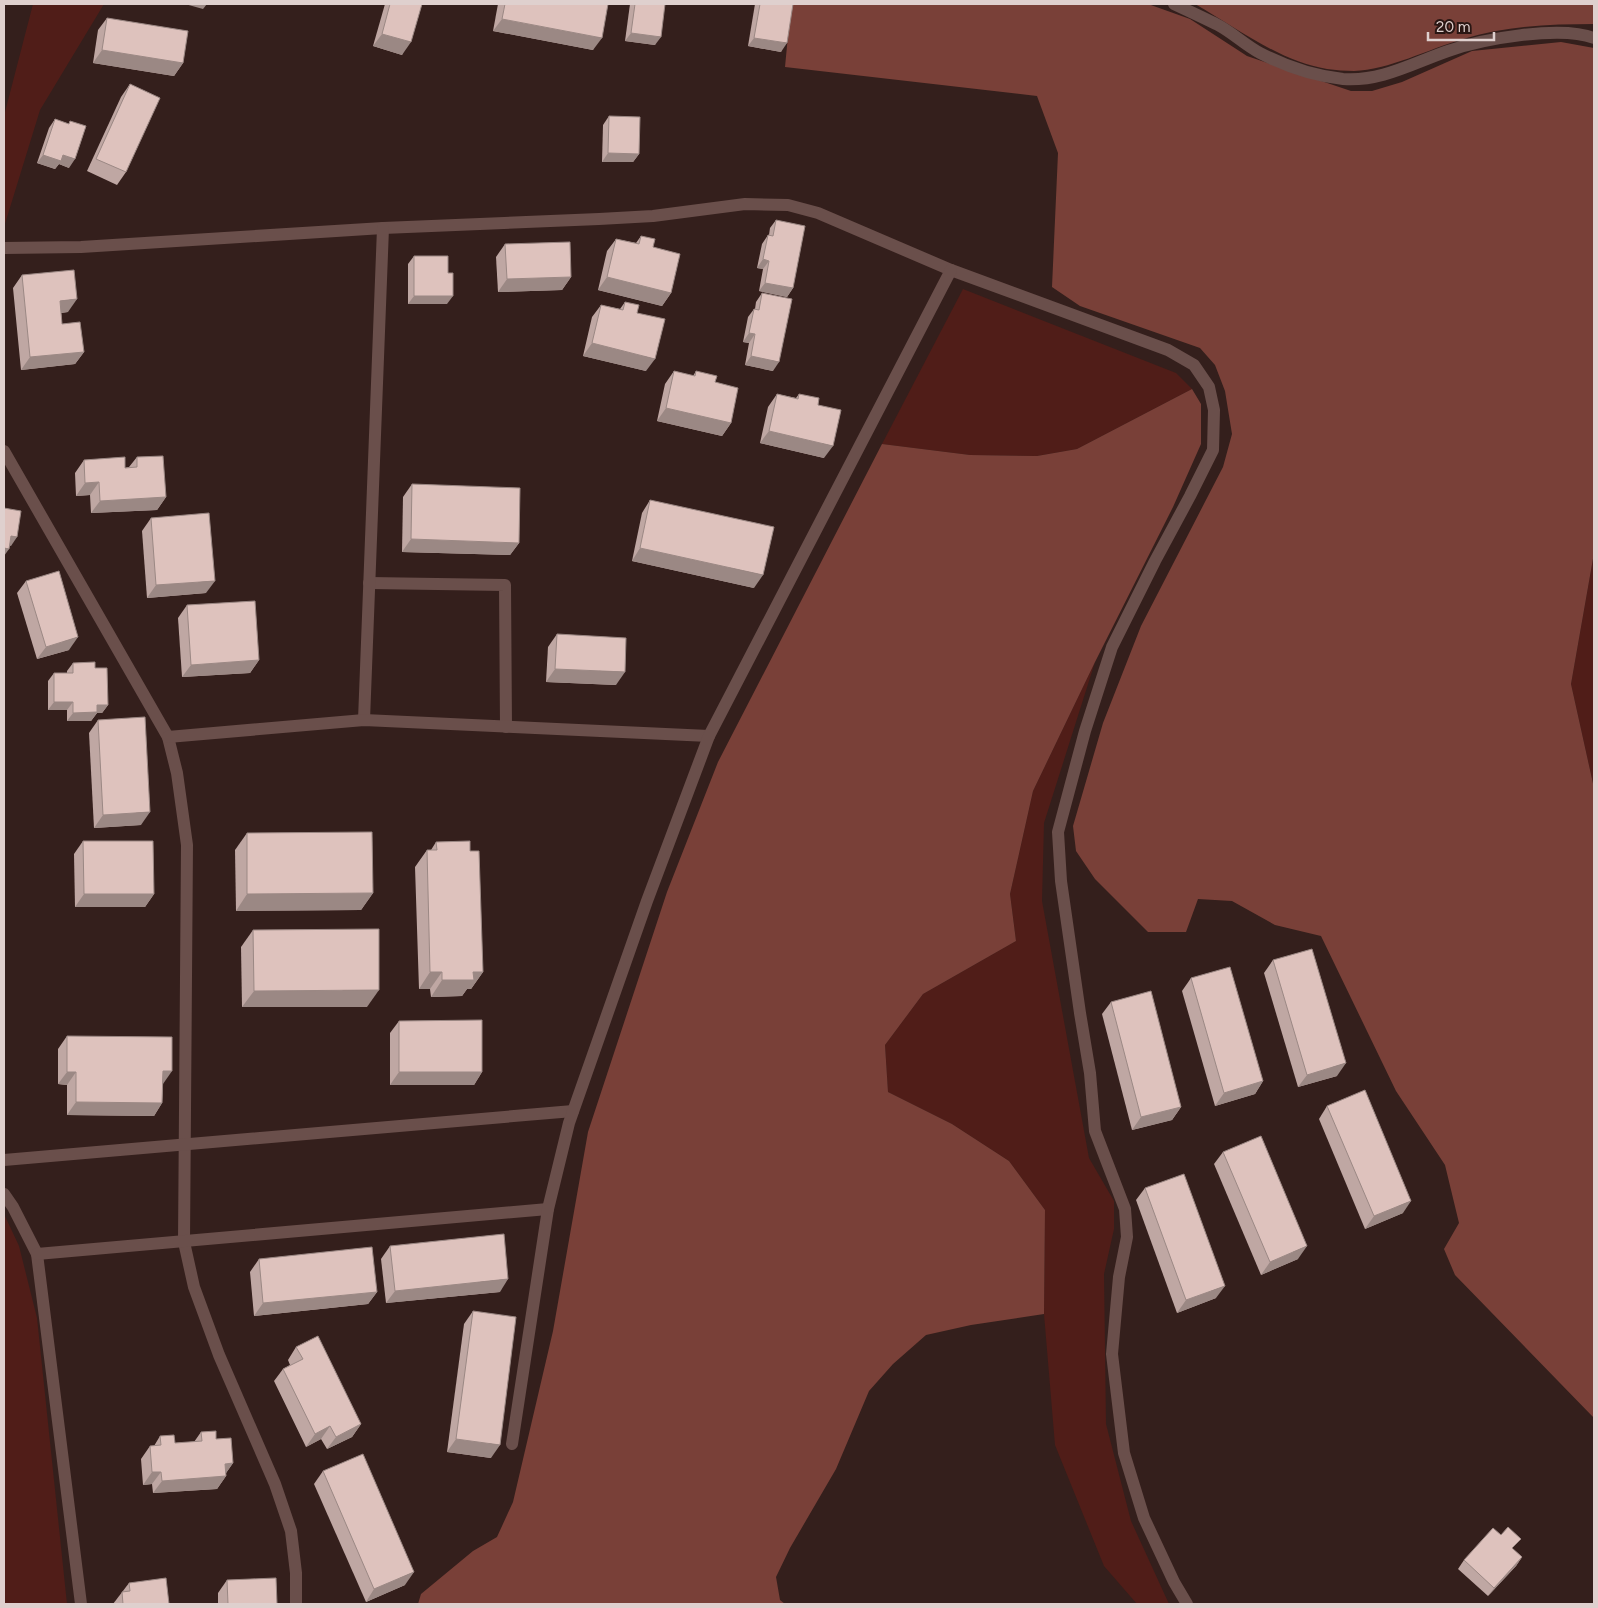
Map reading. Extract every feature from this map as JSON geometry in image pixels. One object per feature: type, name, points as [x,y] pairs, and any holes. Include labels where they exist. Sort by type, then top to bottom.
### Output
[{"type":"street","points":[[1174,4],[1219,26],[1259,52],[1300,70],[1342,79],[1369,79],[1397,71],[1449,50],[1495,39],[1556,32],[1594,38]]},
{"type":"street","points":[[4,248],[81,247],[383,228],[644,217],[745,204],[788,205],[818,213],[951,270],[1168,350],[1194,365],[1209,387],[1214,410],[1213,450],[1112,647],[1085,731],[1058,832],[1061,881],[1090,1073],[1095,1131],[1125,1209],[1127,1237],[1119,1277],[1112,1354],[1124,1453],[1144,1518],[1174,1582],[1187,1604]]},
{"type":"street","points":[[364,720],[383,228]]},
{"type":"street","points":[[512,1444],[548,1209],[573,1111],[647,901],[709,736],[951,270]]},
{"type":"street","points":[[4,452],[168,737],[177,773],[187,845],[184,1242],[197,1296],[219,1355],[275,1484],[291,1530],[296,1573],[296,1604]]},
{"type":"street","points":[[369,583],[505,585],[506,726]]},
{"type":"street","points":[[168,737],[364,720],[709,736]]},
{"type":"street","points":[[4,1160],[573,1111]]},
{"type":"street","points":[[4,1194],[13,1207],[37,1254],[81,1604]]},
{"type":"street","points":[[37,1254],[548,1209]]},
{"type":"shaded area","points":[[33,4],[104,4],[40,110],[4,227],[4,116]]},
{"type":"shaded area","points":[[791,4],[1148,4],[1190,19],[1247,56],[1351,91],[1372,91],[1402,82],[1472,51],[1561,42],[1594,48],[1594,553],[1571,684],[1594,788],[1594,1418],[1455,1275],[1444,1249],[1459,1223],[1445,1165],[1396,1091],[1321,936],[1275,925],[1232,901],[1198,899],[1186,932],[1148,932],[1095,879],[1076,851],[1073,826],[1103,723],[1141,626],[1223,467],[1232,434],[1225,391],[1215,365],[1200,348],[1080,306],[1052,287],[1058,153],[1037,96],[785,67]]},
{"type":"shaded area","points":[[1195,4],[1594,4],[1594,24],[1545,25],[1495,31],[1450,43],[1381,67],[1347,71],[1327,69],[1293,59],[1259,42]]},
{"type":"shaded area","points":[[963,289],[1176,373],[1192,389],[1077,449],[1037,456],[970,455],[882,444]]},
{"type":"shaded area","points":[[1192,389],[1201,404],[1201,444],[1173,507],[1033,791],[1010,894],[1016,941],[923,994],[885,1045],[888,1092],[952,1124],[1009,1161],[1045,1210],[1044,1314],[971,1325],[926,1335],[893,1364],[869,1391],[836,1469],[790,1548],[776,1577],[780,1600],[785,1604],[418,1604],[421,1594],[473,1551],[497,1537],[513,1502],[553,1331],[588,1132],[667,892],[718,762],[882,444],[970,455],[1037,456],[1077,449]]},
{"type":"shaded area","points":[[1594,553],[1594,788],[1571,684]]},
{"type":"shaded area","points":[[1095,662],[1044,823],[1042,901],[1089,1158],[1114,1201],[1114,1229],[1104,1274],[1106,1424],[1131,1521],[1169,1604],[1137,1604],[1104,1566],[1055,1445],[1044,1314],[1045,1210],[1009,1161],[952,1124],[888,1092],[885,1045],[923,994],[1016,941],[1010,894],[1033,791]]},
{"type":"shaded area","points":[[4,1214],[19,1246],[37,1318],[67,1604],[4,1604]]},
{"type":"building","points":[[390,4],[422,4],[411,42],[382,34]]},
{"type":"building","points":[[505,4],[608,4],[602,38],[502,19]]},
{"type":"building","points":[[635,4],[665,4],[661,37],[631,33]]},
{"type":"building","points":[[760,4],[793,4],[787,43],[754,38]]},
{"type":"building","points":[[107,18],[188,31],[183,63],[102,50]]},
{"type":"building","points":[[130,84],[160,98],[126,172],[96,159]]},
{"type":"building","points":[[609,116],[640,117],[639,154],[608,153]]},
{"type":"building","points":[[55,119],[69,124],[70,121],[86,126],[75,159],[63,155],[61,161],[43,155]]},
{"type":"building","points":[[776,220],[805,226],[793,288],[765,283],[769,261],[763,259],[768,235],[773,236]]},
{"type":"building","points":[[641,236],[655,239],[653,247],[680,254],[671,293],[607,277],[616,239],[639,244]]},
{"type":"building","points":[[570,242],[571,277],[507,279],[505,244]]},
{"type":"building","points":[[414,256],[448,256],[448,273],[453,273],[453,296],[414,296]]},
{"type":"building","points":[[74,270],[77,299],[60,301],[62,324],[80,322],[84,352],[30,357],[22,275]]},
{"type":"building","points":[[762,293],[792,299],[779,362],[751,356],[755,334],[749,333],[754,309],[759,310]]},
{"type":"building","points":[[625,302],[639,305],[637,313],[665,319],[655,359],[592,343],[601,305],[623,310]]},
{"type":"building","points":[[674,371],[695,376],[696,371],[717,376],[715,382],[738,388],[731,423],[666,408]]},
{"type":"building","points":[[777,394],[798,399],[799,394],[819,398],[818,405],[841,410],[833,446],[769,431]]},
{"type":"building","points":[[163,456],[166,497],[100,501],[99,482],[85,483],[84,460],[125,457],[125,468],[137,467],[137,457]]},
{"type":"building","points":[[412,484],[520,488],[519,543],[411,539]]},
{"type":"building","points":[[650,500],[774,527],[763,575],[640,548]]},
{"type":"building","points":[[4,508],[21,511],[17,537],[11,536],[9,549],[4,548]]},
{"type":"building","points":[[209,513],[215,581],[156,585],[151,518]]},
{"type":"building","points":[[59,571],[78,637],[46,647],[26,581]]},
{"type":"building","points":[[255,601],[259,660],[191,665],[187,605]]},
{"type":"building","points":[[557,634],[626,638],[625,672],[555,669]]},
{"type":"building","points":[[95,662],[95,668],[107,668],[108,705],[97,705],[97,712],[73,713],[73,702],[54,702],[54,673],[73,673],[73,663]]},
{"type":"building","points":[[145,717],[150,812],[103,815],[98,720]]},
{"type":"building","points":[[372,832],[373,893],[247,894],[247,833]]},
{"type":"building","points":[[83,841],[153,841],[154,894],[84,894]]},
{"type":"building","points":[[470,841],[470,851],[479,851],[483,972],[473,972],[474,980],[442,980],[442,972],[430,972],[427,850],[437,850],[436,842]]},
{"type":"building","points":[[379,929],[379,990],[254,991],[253,930]]},
{"type":"building","points":[[1312,949],[1346,1063],[1307,1075],[1273,960]]},
{"type":"building","points":[[1230,967],[1263,1081],[1224,1093],[1191,978]]},
{"type":"building","points":[[1151,991],[1181,1107],[1141,1117],[1111,1002]]},
{"type":"building","points":[[482,1020],[482,1072],[399,1072],[399,1021]]},
{"type":"building","points":[[67,1036],[172,1037],[172,1071],[163,1071],[162,1103],[76,1102],[76,1072],[67,1072]]},
{"type":"building","points":[[1365,1090],[1411,1201],[1374,1216],[1327,1106]]},
{"type":"building","points":[[1261,1136],[1307,1246],[1270,1262],[1223,1152]]},
{"type":"building","points":[[1184,1174],[1225,1286],[1186,1300],[1145,1188]]},
{"type":"building","points":[[504,1234],[508,1279],[395,1291],[390,1246]]},
{"type":"building","points":[[372,1247],[377,1292],[263,1303],[259,1259]]},
{"type":"building","points":[[473,1311],[516,1317],[500,1445],[456,1439]]},
{"type":"building","points":[[318,1336],[361,1424],[336,1437],[330,1426],[315,1434],[283,1369],[303,1359],[296,1347]]},
{"type":"building","points":[[216,1431],[216,1439],[231,1438],[233,1463],[225,1464],[226,1476],[162,1481],[161,1472],[152,1472],[150,1446],[161,1445],[160,1436],[174,1435],[175,1443],[202,1441],[201,1432]]},
{"type":"building","points":[[363,1454],[414,1572],[374,1589],[323,1471]]},
{"type":"building","points":[[1508,1527],[1521,1539],[1512,1548],[1522,1557],[1494,1588],[1464,1560],[1493,1528],[1501,1535]]},
{"type":"building","points":[[166,1578],[169,1604],[123,1604],[122,1592],[130,1591],[129,1583]]},
{"type":"building","points":[[276,1578],[277,1604],[228,1604],[227,1580]]}]
